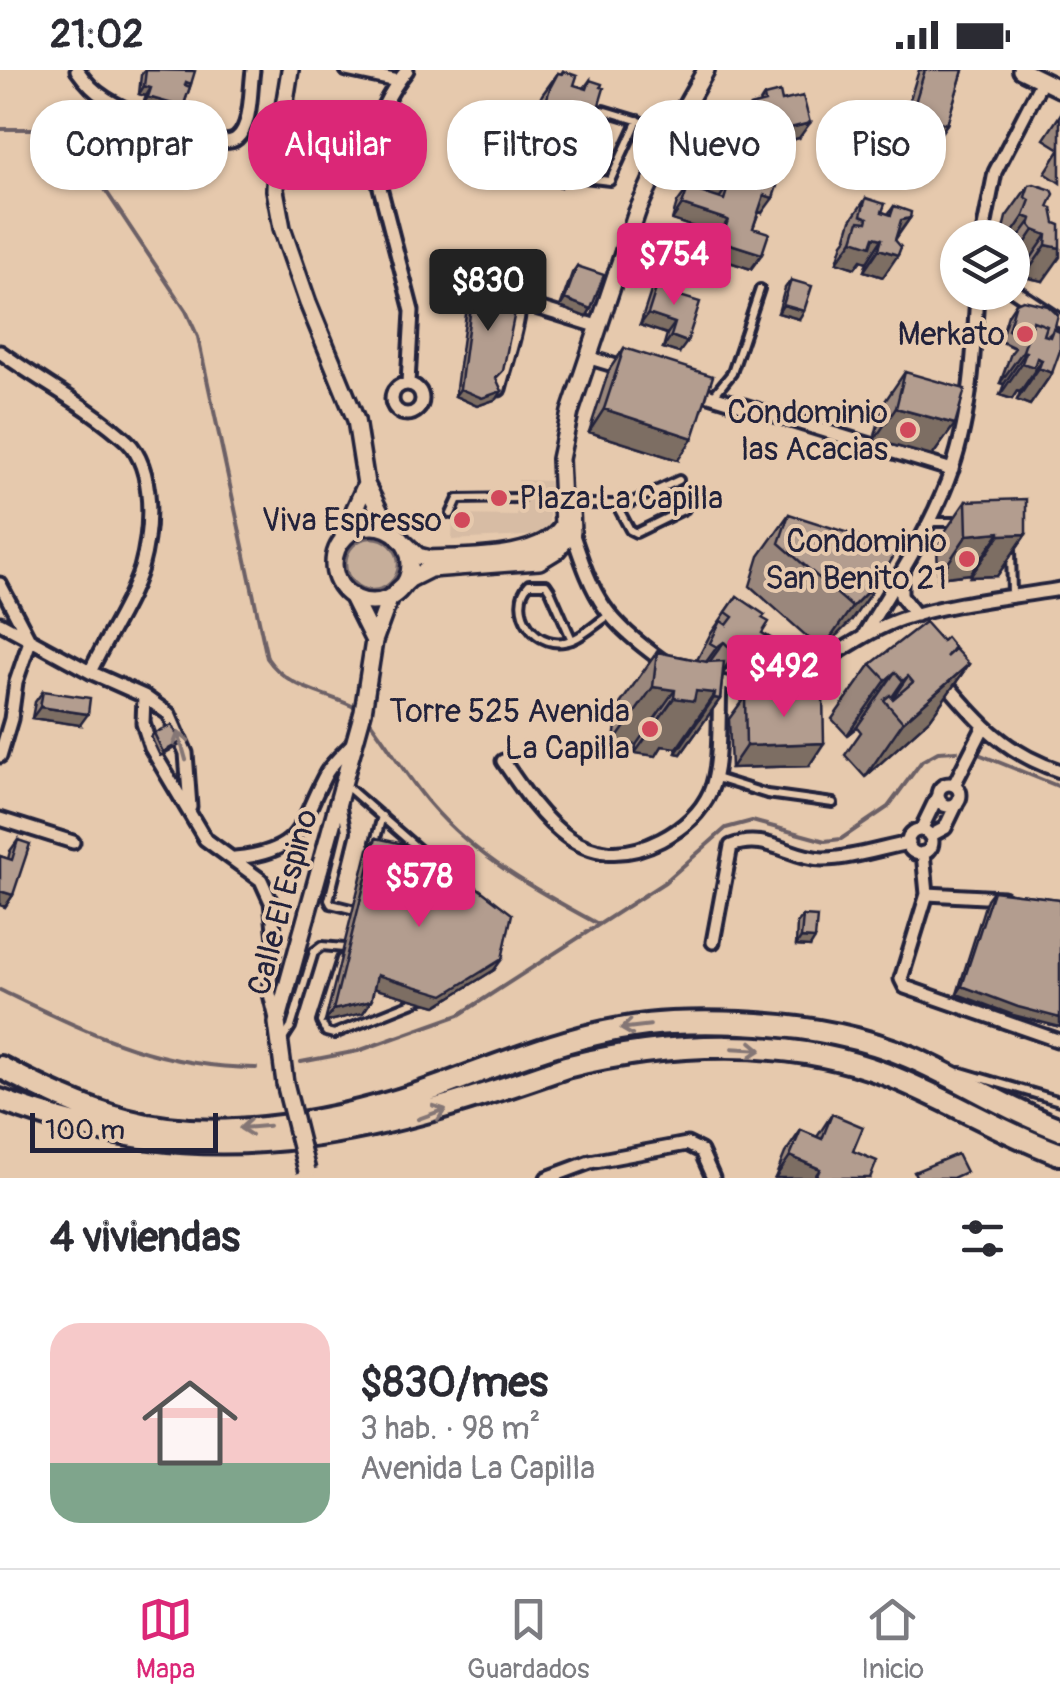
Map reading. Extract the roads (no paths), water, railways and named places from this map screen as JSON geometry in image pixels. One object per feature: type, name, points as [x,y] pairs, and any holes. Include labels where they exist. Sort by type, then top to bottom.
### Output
[{"type":"highway","points":[[0,1067],[72,1102],[128,1121],[214,1130],[268,1126],[368,1109],[521,1056],[634,1026],[705,1023],[788,1028],[857,1039],[908,1056],[1060,1129]]},
{"type":"highway","points":[[0,1100],[56,1126],[124,1146],[179,1154],[249,1156],[383,1130],[566,1066],[664,1048],[717,1048],[803,1054],[856,1064],[1060,1154]]},
{"type":"highway","points":[[998,1100],[1060,1119]]},
{"type":"street","points":[[77,70],[104,98],[200,140],[224,144],[236,140],[245,127],[253,70]]},
{"type":"street","points":[[290,70],[276,156],[275,190],[282,228],[308,304],[356,420],[366,484],[407,550],[410,563],[406,580],[394,594]]},
{"type":"street","points":[[347,70],[398,81]]},
{"type":"street","points":[[407,70],[373,130],[370,149],[412,311],[408,383]]},
{"type":"street","points":[[691,100],[706,70]]},
{"type":"street","points":[[1021,70],[1060,89]]},
{"type":"street","points":[[986,220],[996,172],[1042,80]]},
{"type":"street","points":[[553,545],[562,525],[560,459],[570,412],[647,190]]},
{"type":"street","points":[[500,389],[519,302],[521,286],[516,270]]},
{"type":"street","points":[[1030,301],[1060,321]]},
{"type":"street","points":[[519,302],[600,327]]},
{"type":"street","points":[[865,633],[928,522],[952,470],[966,419],[975,310]]},
{"type":"street","points":[[0,352],[76,402],[130,444],[145,475],[149,516],[141,568],[90,672]]},
{"type":"street","points":[[590,358],[643,374]]},
{"type":"street","points":[[678,385],[952,470]]},
{"type":"street","points":[[366,484],[335,554],[335,571],[374,640]]},
{"type":"street","points":[[561,500],[586,573],[608,616],[678,669]]},
{"type":"street","points":[[340,542],[362,527],[394,534],[418,556],[449,551],[518,552],[553,545],[571,556],[586,573]]},
{"type":"street","points":[[351,595],[370,601],[394,594],[410,579],[430,569],[525,564],[572,532]]},
{"type":"street","points":[[900,573],[902,596],[916,615]]},
{"type":"street","points":[[0,584],[30,641],[16,682],[0,756]]},
{"type":"street","points":[[692,676],[747,686],[779,681],[812,668],[865,633],[900,619],[1060,589]]},
{"type":"street","name":"Calle El Espino","points":[[308,1175],[278,1048],[278,1023],[369,689],[374,640],[394,594]]},
{"type":"street","points":[[900,619],[911,634]]},
{"type":"street","points":[[0,623],[90,672],[144,696],[169,714],[186,753],[190,812]]},
{"type":"street","points":[[932,664],[983,728],[1030,760],[1060,771]]},
{"type":"street","points":[[503,761],[549,824],[576,844],[597,850],[642,849],[692,820],[709,794],[714,778],[720,681]]},
{"type":"street","points":[[144,696],[143,723],[151,748],[206,839],[261,880],[271,902],[275,939],[269,990],[278,1023]]},
{"type":"street","points":[[954,785],[983,728]]},
{"type":"street","points":[[234,858],[275,850],[293,836],[306,822],[328,771],[354,742]]},
{"type":"street","points":[[954,785],[943,786],[938,796],[926,833],[931,846],[922,853],[914,852],[908,843],[910,835],[926,833],[945,828],[960,793],[954,785]]},
{"type":"street","points":[[938,796],[943,804],[957,803]]},
{"type":"street","points":[[0,819],[72,842]]},
{"type":"street","points":[[713,942],[731,846],[758,841],[825,859],[908,843]]},
{"type":"street","points":[[922,853],[927,894],[901,979],[905,987],[1057,1040]]},
{"type":"street","points":[[927,894],[1022,899]]},
{"type":"street","points":[[548,1178],[590,1162],[687,1144],[706,1159],[712,1178]]},
{"type":"lane","points":[[603,110],[638,120],[610,182],[584,178],[577,170],[598,113],[603,110]]},
{"type":"lane","points":[[713,396],[732,373],[760,289]]},
{"type":"lane","points":[[561,500],[628,504],[678,480]]},
{"type":"lane","points":[[452,514],[458,499],[520,498]]},
{"type":"lane","points":[[616,504],[630,530],[636,533],[686,509]]},
{"type":"lane","points":[[928,522],[961,522]]},
{"type":"lane","points":[[1011,536],[1012,597]]},
{"type":"lane","points":[[572,640],[546,584],[529,584],[522,598],[527,624],[534,636],[549,642],[572,640],[608,616]]},
{"type":"lane","points":[[714,778],[768,794],[833,803]]},
{"type":"lane","points":[[341,791],[382,816],[465,893]]},
{"type":"lane","points":[[341,791],[346,831],[329,900],[331,904],[355,910],[360,891]]},
{"type":"lane","points":[[372,854],[382,816]]},
{"type":"lane","points":[[350,929],[321,1022],[326,1032],[334,1034],[433,993]]},
{"type":"lane","points":[[278,1048],[291,1027],[314,952],[322,946],[344,948]]},
{"type":"lane","points":[[908,1056],[1060,1101]]},
{"type":"waterway","points":[[0,129],[32,129],[80,152],[186,311],[198,337],[267,658],[286,678],[360,710]]},
{"type":"waterway","points":[[367,717],[422,794],[448,823],[487,857],[530,886],[598,924]]},
{"type":"waterway","points":[[301,1062],[358,1051],[459,1015],[665,882],[726,828],[752,821],[825,841],[841,839],[888,807],[922,761],[938,752],[957,751]]},
{"type":"waterway","points":[[976,753],[1060,787]]},
{"type":"waterway","points":[[0,990],[124,1045],[186,1061],[256,1068]]},
{"type":"place","name":"Merkato","points":[[1025,334]]},
{"type":"place","name":"Condominio las Acacias","points":[[908,430]]},
{"type":"place","name":"Plaza La Capilla","points":[[499,498]]},
{"type":"place","name":"Viva Espresso","points":[[462,520]]},
{"type":"place","name":"Condominio San Benito 21","points":[[967,559]]},
{"type":"place","name":"Torre 525 Avenida La Capilla","points":[[650,729]]}]
